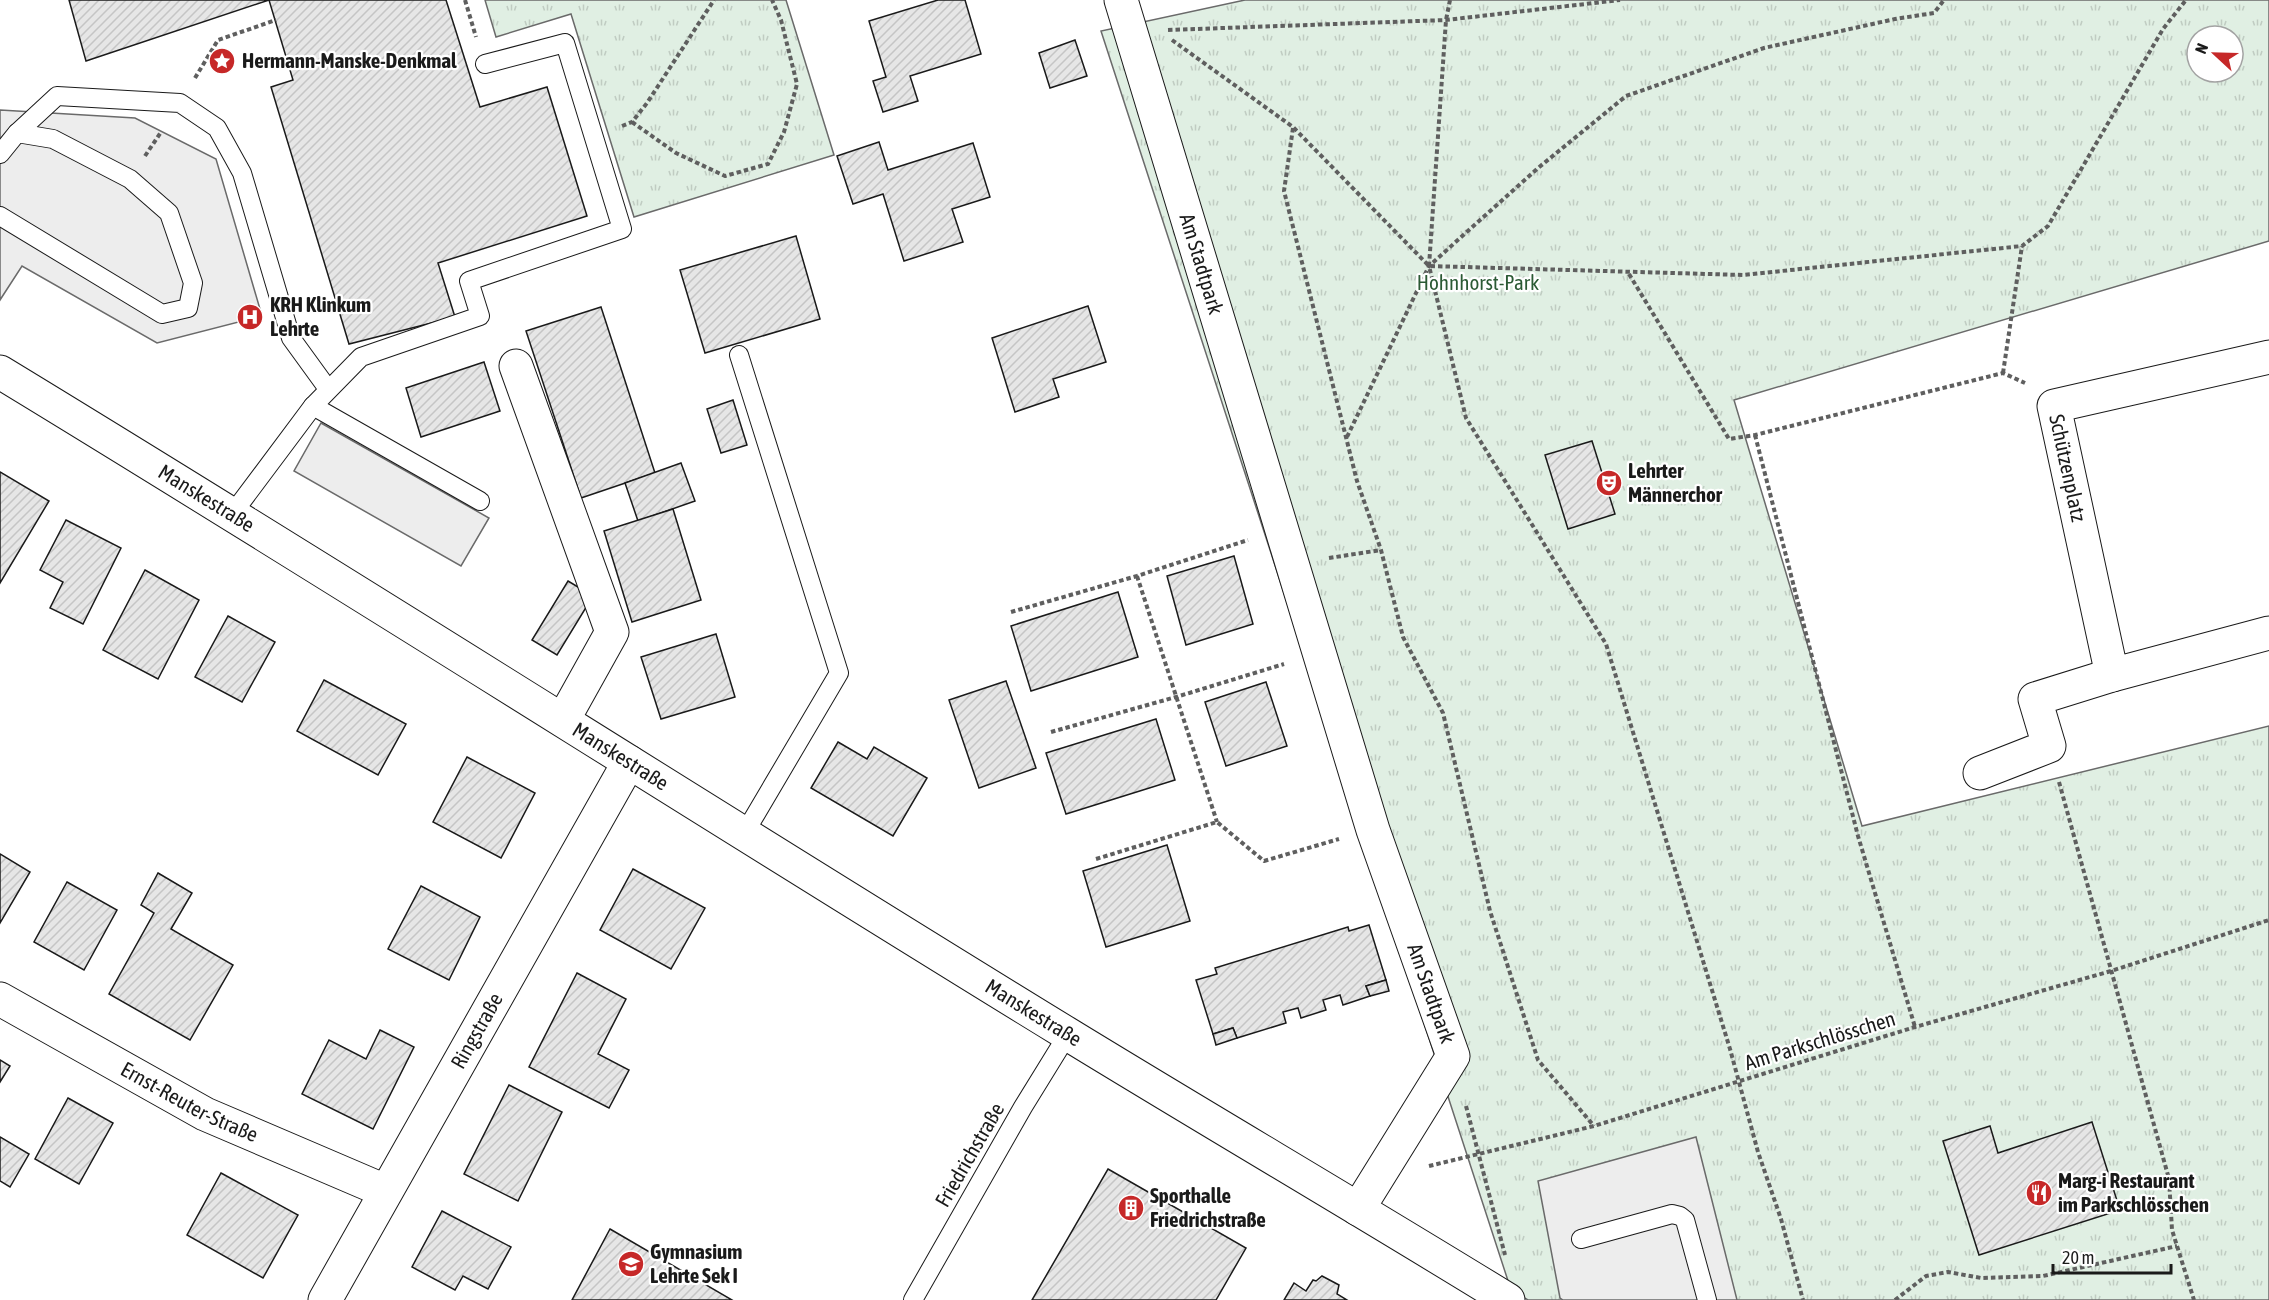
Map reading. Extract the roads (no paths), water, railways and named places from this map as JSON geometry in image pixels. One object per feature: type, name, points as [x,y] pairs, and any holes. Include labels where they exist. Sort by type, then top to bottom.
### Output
[{"type":"street","name":"Am Stadtpark","points":[[1121,0],[1145,32],[1282,529],[1319,653],[1373,830],[1453,1056],[1358,1209]]},
{"type":"street","name":"Schützenplatz","points":[[2112,675],[2054,406],[2269,357]]},
{"type":"street","name":"Manskestraße","points":[[516,366],[612,632],[563,720]]},
{"type":"street","name":"Manskestraße","points":[[0,372],[234,513],[744,834],[1068,1034],[1358,1209],[1501,1289]]},
{"type":"street","points":[[1980,773],[2049,746],[2035,699],[2112,675],[2269,633]]},
{"type":"street","name":"Ringstraße","points":[[325,1300],[629,762]]},
{"type":"street","name":"Ernst-Reuter-Straße","points":[[0,999],[205,1114],[385,1191]]},
{"type":"lane","points":[[234,513],[313,406],[361,357],[480,316],[469,282],[622,230],[565,43],[485,64]]},
{"type":"lane","points":[[0,153],[57,96],[180,103],[218,128],[243,173],[291,338],[328,389]]},
{"type":"lane","points":[[0,216],[162,314],[188,308],[193,283],[169,213],[130,179],[53,139],[17,134]]},
{"type":"lane","points":[[740,355],[839,673],[744,834]]},
{"type":"lane","points":[[313,406],[480,501]]},
{"type":"lane","name":"Friedrichstraße","points":[[913,1300],[1023,1107],[1068,1034]]},
{"type":"lane","points":[[1581,1239],[1672,1214],[1680,1216],[1685,1220],[1707,1300]]},
{"type":"place","name":"Hermann-Manske-Denkmal","points":[[222,61]]},
{"type":"place","name":"KRH Klinkum Lehrte","points":[[250,317]]},
{"type":"place","name":"Lehrter Männerchor","points":[[1609,483]]},
{"type":"place","name":"Marg-i Restaurant im Parkschlösschen","points":[[2039,1193]]},
{"type":"place","name":"Sporthalle Friedrichstraße","points":[[1131,1208]]},
{"type":"place","name":"Gymnasium Lehrte Sek I","points":[[631,1264]]},
{"type":"park label","name":"Hohnhorst-Park","points":[[1478,283]]}]
